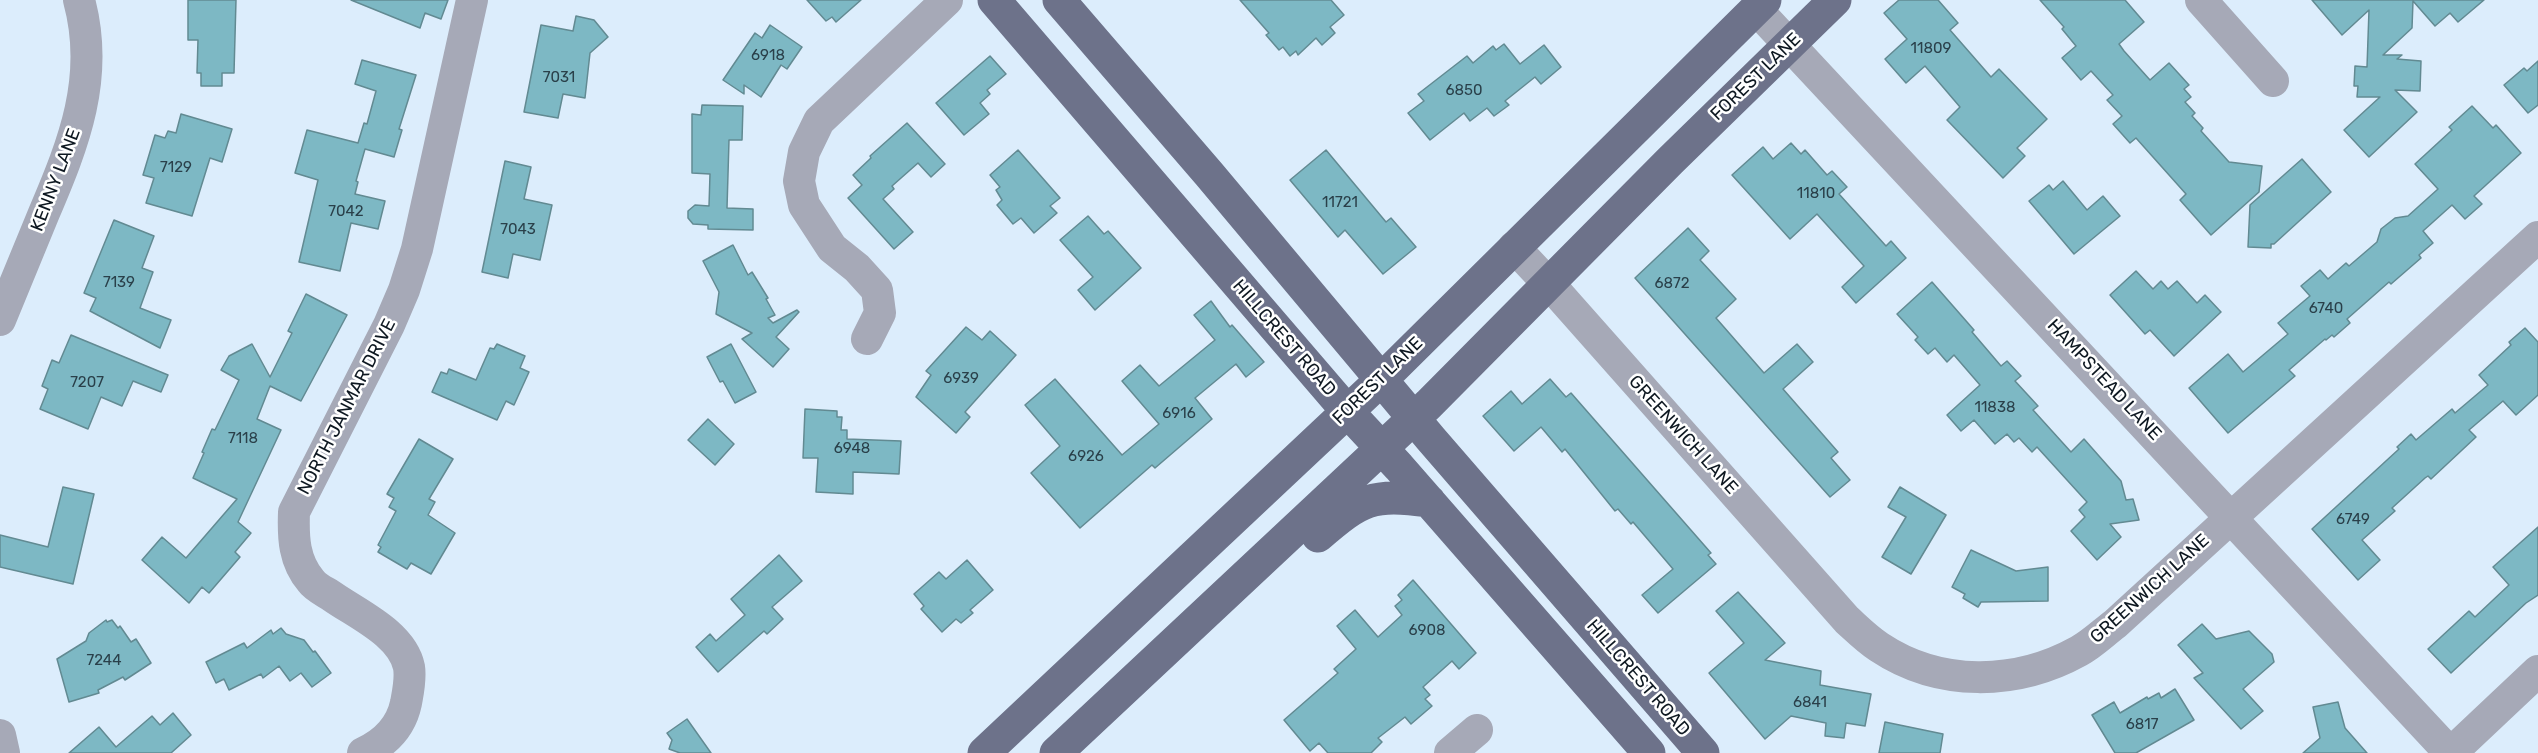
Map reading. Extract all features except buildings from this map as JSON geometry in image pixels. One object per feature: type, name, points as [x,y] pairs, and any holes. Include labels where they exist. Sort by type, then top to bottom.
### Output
[{"type":"main road","name":"HILLCREST ROAD","points":[[994,0],[1347,411],[1429,501],[1649,753]]},
{"type":"main road","name":"HILLCREST ROAD","points":[[1059,0],[1209,174],[1381,380],[1703,753]]},
{"type":"main road","name":"FOREST LANE","points":[[1056,753],[1414,418],[1547,283],[1835,0]]},
{"type":"main road","name":"FOREST LANE","points":[[984,753],[1381,380],[1760,4]]},
{"type":"main road","points":[[1192,624],[1250,596],[1347,511],[1364,502],[1382,497],[1429,501]]},
{"type":"street","name":"KENNY LANE","points":[[0,320],[62,173],[74,137],[87,84],[88,50],[85,21],[79,0]]},
{"type":"street","name":"NORTH JANMAR DRIVE","points":[[363,753],[385,740],[404,714],[409,686],[409,668],[403,652],[392,638],[312,583],[297,561],[293,534],[294,512],[389,325],[404,290],[417,249],[472,0]]},
{"type":"street","points":[[867,339],[880,313],[877,290],[857,268],[832,248],[804,205],[799,181],[804,152],[819,121],[947,0]]},
{"type":"street","points":[[2200,0],[2273,81]]},
{"type":"street","name":"HAMPSTEAD LANE","points":[[1760,4],[1790,44],[2450,753]]},
{"type":"street","name":"GREENWICH LANE","points":[[1514,247],[1847,620],[1877,646],[1913,664],[1949,676],[1992,678],[2038,670],[2080,651],[2115,624],[2538,237]]},
{"type":"street","points":[[2450,753],[2538,671]]},
{"type":"street","points":[[1450,753],[1477,730]]},
{"type":"street","points":[[0,735],[4,753]]}]
